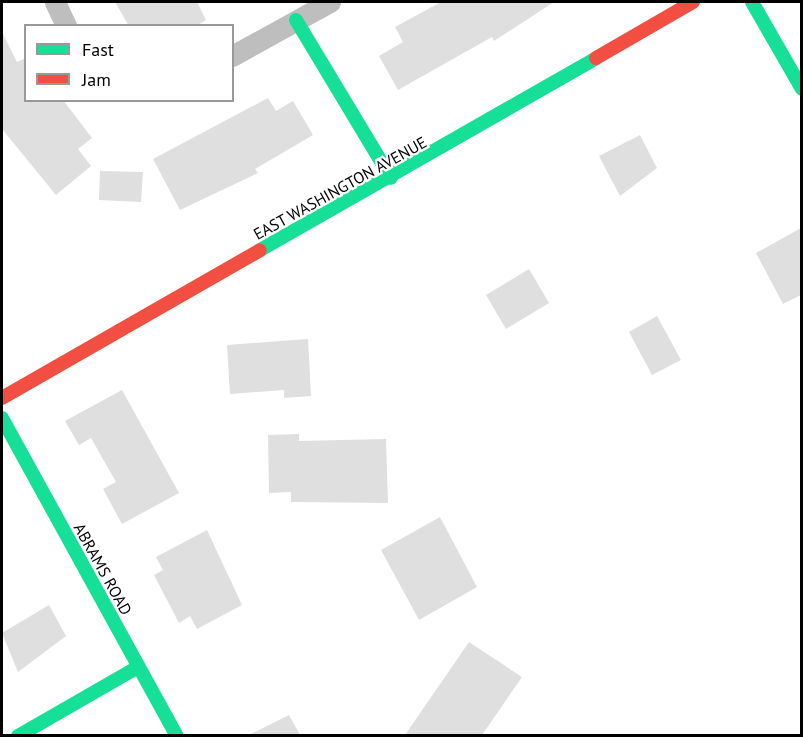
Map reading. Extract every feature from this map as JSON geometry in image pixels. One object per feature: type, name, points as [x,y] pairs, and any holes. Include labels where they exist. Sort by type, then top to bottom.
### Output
[{"type":"street","points":[[55,2],[65,24]]},
{"type":"street","points":[[234,55],[330,2]]},
{"type":"street","name":"EAST WASHINGTON AVENUE","points":[[2,398],[391,178],[693,2]]},
{"type":"street","points":[[752,2],[801,89]]},
{"type":"street","points":[[296,20],[391,178]]},
{"type":"street","name":"ABRAMS ROAD","points":[[2,418],[177,735]]},
{"type":"street","points":[[18,735],[138,667]]},
{"type":"building","points":[[115,2],[197,2],[206,20],[199,24],[128,24]]},
{"type":"building","points":[[441,2],[554,2],[494,41],[492,37],[398,90],[379,56],[403,42],[395,27]]},
{"type":"building","points":[[2,32],[17,62],[24,59],[24,102],[65,102],[92,138],[78,149],[91,166],[56,195],[2,129]]},
{"type":"building","points":[[268,98],[276,111],[293,101],[313,135],[255,169],[258,173],[180,210],[153,159]]},
{"type":"building","points":[[640,135],[657,168],[620,196],[599,156]]},
{"type":"building","points":[[100,171],[143,172],[141,202],[99,200]]},
{"type":"building","points":[[801,228],[801,295],[783,304],[756,253]]},
{"type":"building","points":[[529,269],[549,303],[506,329],[486,295]]},
{"type":"building","points":[[657,316],[681,360],[652,375],[629,332]]},
{"type":"building","points":[[308,339],[311,396],[284,398],[284,390],[230,394],[227,345]]},
{"type":"building","points":[[122,390],[179,493],[122,524],[103,489],[116,482],[91,438],[79,445],[65,421]]},
{"type":"building","points":[[299,434],[299,441],[386,439],[388,503],[291,502],[291,492],[269,493],[268,435]]},
{"type":"building","points":[[440,517],[477,587],[419,620],[381,550]]},
{"type":"building","points":[[207,530],[242,605],[197,629],[190,616],[179,623],[154,575],[163,570],[156,557]]},
{"type":"building","points":[[49,605],[66,636],[18,672],[2,633]]},
{"type":"building","points":[[469,642],[522,677],[482,735],[405,735]]},
{"type":"building","points":[[289,715],[300,735],[249,735]]},
{"type":"traffic: fast","points":[[752,2],[802,89]]},
{"type":"traffic: fast","points":[[296,20],[391,178]]},
{"type":"traffic: fast","points":[[260,250],[596,58]]},
{"type":"traffic: fast","points":[[2,418],[177,736]]},
{"type":"traffic: fast","points":[[18,736],[138,667]]},
{"type":"traffic: jam","points":[[596,58],[693,2]]},
{"type":"traffic: jam","points":[[2,398],[260,250]]}]
